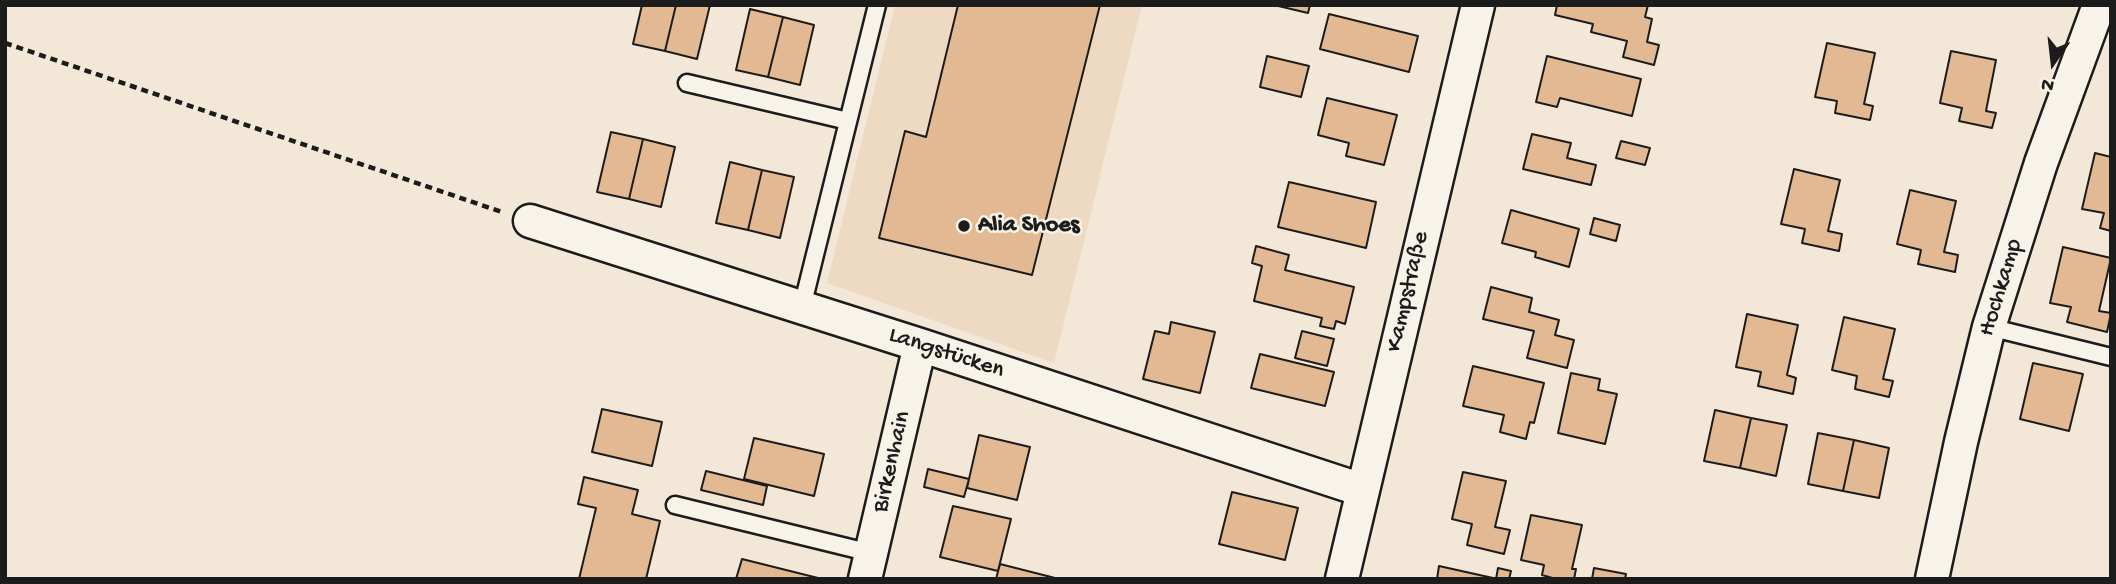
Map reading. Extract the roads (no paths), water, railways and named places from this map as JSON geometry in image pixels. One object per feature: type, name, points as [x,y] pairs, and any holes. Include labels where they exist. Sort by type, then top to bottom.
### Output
[{"type":"street","name":"Kampstraße","points":[[1342,579],[1478,5]]},
{"type":"street","name":"Hochkamp","points":[[1932,579],[1989,327],[2040,163],[2099,5]]},
{"type":"street","name":"Langstücken","points":[[530,221],[1362,490]]},
{"type":"street","name":"Birkenhain","points":[[868,566],[920,345]]},
{"type":"lane","points":[[802,307],[877,5]]},
{"type":"lane","points":[[687,83],[848,121]]},
{"type":"lane","points":[[1989,327],[2111,356]]},
{"type":"lane","points":[[674,505],[868,566]]},
{"type":"place","name":"Alia Shoes","points":[[964,226]]}]
